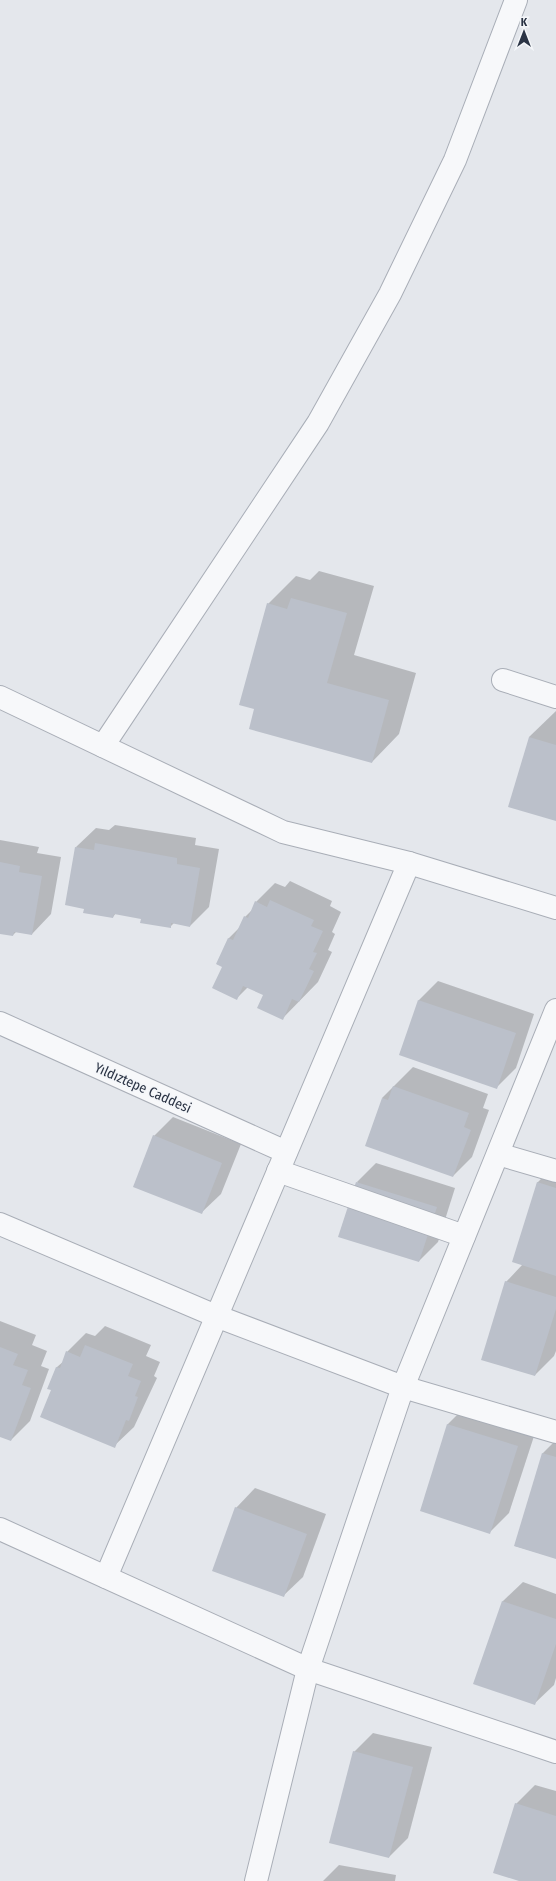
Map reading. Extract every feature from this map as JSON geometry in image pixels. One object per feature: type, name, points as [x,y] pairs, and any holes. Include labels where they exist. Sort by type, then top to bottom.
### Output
[{"type":"street","points":[[103,746],[318,423],[390,294],[455,160],[516,0]]},
{"type":"street","points":[[503,680],[556,697]]},
{"type":"street","points":[[0,697],[283,832],[409,863],[556,908]]},
{"type":"street","points":[[106,1577],[409,863]]},
{"type":"street","points":[[256,1881],[308,1669],[404,1387],[556,1010]]},
{"type":"street","name":"Yıldıztepe Caddesi","points":[[0,1023],[282,1161],[464,1236]]},
{"type":"street","points":[[498,1154],[556,1171]]},
{"type":"street","points":[[0,1224],[216,1316],[404,1387],[556,1432]]},
{"type":"street","points":[[0,1529],[308,1669],[556,1752]]},
{"type":"building","points":[[291,598],[347,613],[327,683],[389,700],[372,763],[249,729],[254,709],[239,705],[267,603],[287,609]]},
{"type":"building","points":[[529,737],[556,745],[556,821],[508,807]]},
{"type":"building","points":[[95,843],[177,858],[177,864],[200,868],[190,927],[171,923],[171,928],[140,923],[141,919],[114,914],[113,918],[83,913],[84,909],[65,905],[75,847],[94,850]]},
{"type":"building","points":[[0,862],[20,866],[19,872],[42,876],[32,935],[14,932],[13,936],[0,934]]},
{"type":"building","points":[[270,900],[314,920],[311,926],[323,931],[313,952],[317,953],[309,969],[314,971],[299,1002],[292,999],[283,1020],[257,1008],[263,995],[243,986],[237,1000],[212,988],[222,967],[216,964],[228,938],[233,940],[244,916],[248,918],[255,901],[267,907]]},
{"type":"building","points":[[418,1000],[516,1033],[497,1089],[399,1055]]},
{"type":"building","points":[[393,1086],[469,1113],[464,1127],[471,1130],[453,1177],[365,1146],[382,1098],[388,1100]]},
{"type":"building","points":[[153,1135],[222,1163],[202,1214],[133,1187]]},
{"type":"building","points":[[356,1182],[437,1207],[419,1262],[338,1237]]},
{"type":"building","points":[[537,1182],[556,1188],[556,1276],[512,1262]]},
{"type":"building","points":[[505,1281],[556,1297],[556,1309],[535,1376],[481,1360]]},
{"type":"building","points":[[85,1345],[133,1364],[128,1376],[141,1381],[135,1396],[138,1397],[129,1421],[126,1420],[115,1448],[40,1417],[51,1390],[47,1389],[56,1367],[60,1368],[66,1351],[80,1357]]},
{"type":"building","points":[[0,1347],[18,1354],[13,1365],[28,1370],[22,1385],[31,1388],[11,1441],[0,1437]]},
{"type":"building","points":[[447,1424],[518,1446],[490,1534],[420,1511]]},
{"type":"building","points":[[542,1453],[556,1457],[556,1559],[514,1546]]},
{"type":"building","points":[[235,1507],[307,1534],[284,1597],[212,1571]]},
{"type":"building","points":[[502,1601],[556,1619],[556,1644],[535,1705],[473,1684]]},
{"type":"building","points":[[353,1751],[413,1767],[389,1858],[329,1843]]},
{"type":"building","points":[[515,1803],[556,1816],[556,1881],[519,1881],[493,1873]]}]
